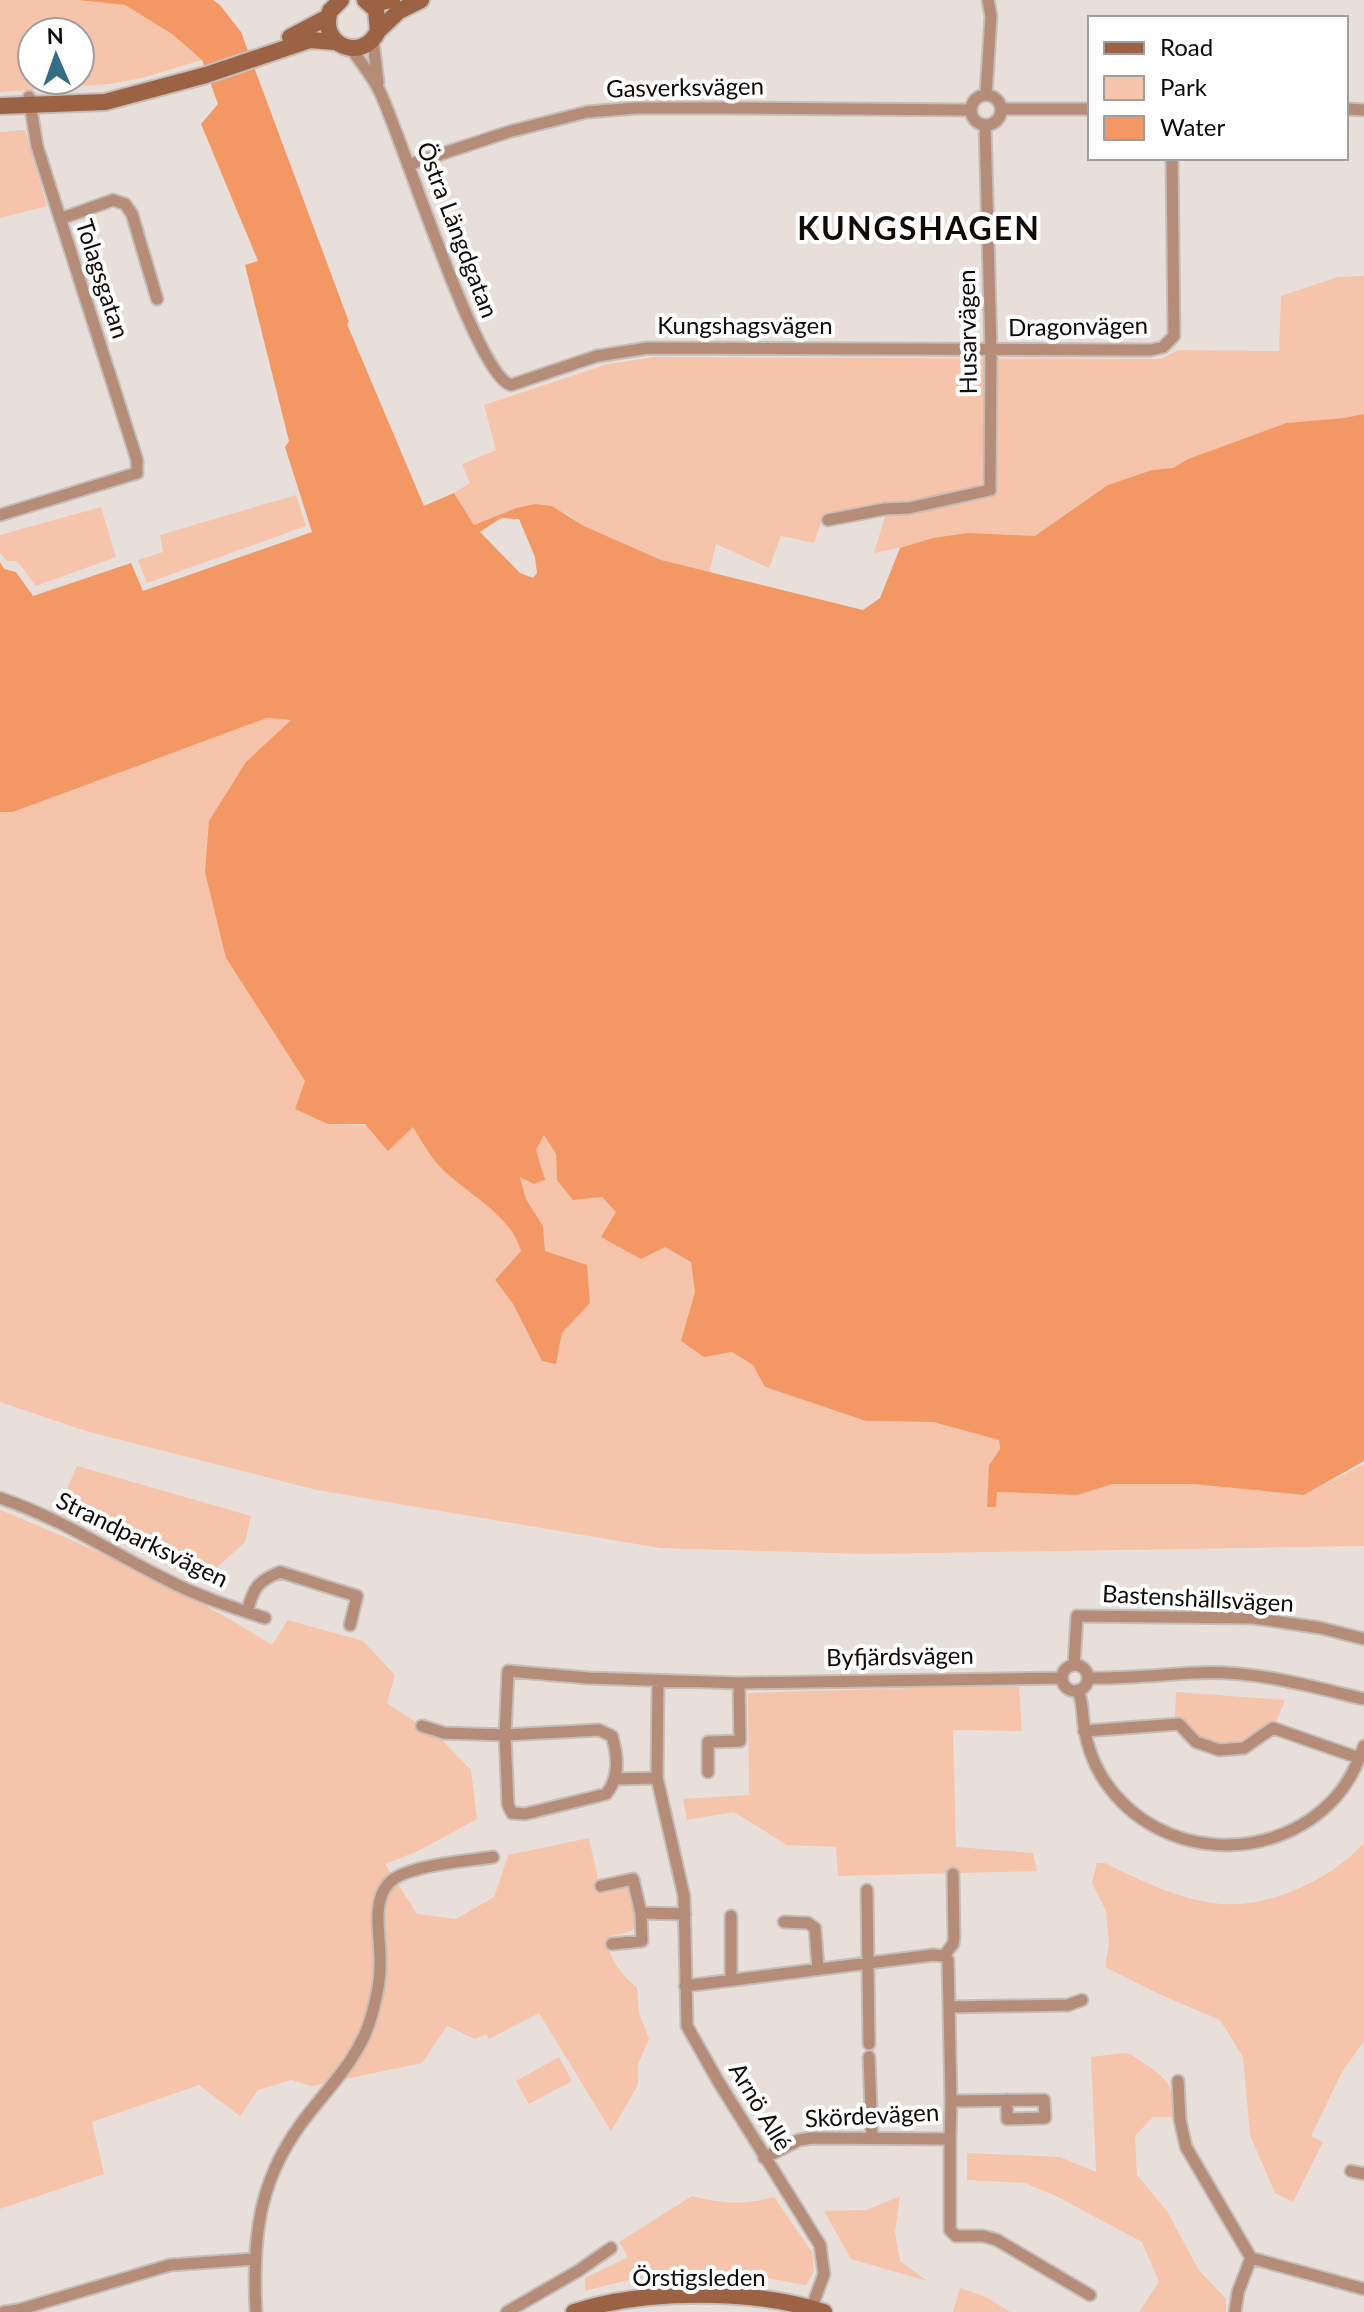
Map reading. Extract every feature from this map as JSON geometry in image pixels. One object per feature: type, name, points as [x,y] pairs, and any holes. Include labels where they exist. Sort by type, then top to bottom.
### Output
[{"type":"main road","points":[[368,2],[392,0]]},
{"type":"main road","points":[[251,55],[310,40],[335,42],[351,49],[363,47],[399,11],[421,0]]},
{"type":"main road","points":[[368,2],[379,17],[376,36]]},
{"type":"main road","points":[[334,6],[328,31],[335,42]]},
{"type":"main road","points":[[0,98],[105,102],[251,55],[306,30],[334,6]]},
{"type":"main road","points":[[0,106],[30,101]]},
{"type":"main road","name":"Örstigsleden","points":[[574,2312],[625,2301],[697,2296],[767,2300],[810,2311]]},
{"type":"main road","name":"Örstigsleden","points":[[610,2312],[664,2305],[719,2303],[810,2311]]},
{"type":"street","points":[[988,0],[991,16]]},
{"type":"street","points":[[986,94],[991,16],[996,0]]},
{"type":"street","name":"Östra Längdgatan","points":[[376,36],[378,88]]},
{"type":"street","name":"Östra Längdgatan","points":[[351,49],[378,88],[476,340],[505,384]]},
{"type":"street","points":[[986,94],[995,97],[1001,109],[998,119],[985,125],[973,119],[970,110],[976,97],[986,94]]},
{"type":"street","name":"Tolagsgatan","points":[[0,515],[137,473],[137,460],[37,146],[30,101]]},
{"type":"street","name":"Gasverksvägen","points":[[408,165],[508,132],[587,112],[707,108],[970,110]]},
{"type":"street","points":[[1001,109],[1088,109]]},
{"type":"street","name":"Husarvägen","points":[[828,520],[885,509],[909,508],[990,490],[991,350],[985,125]]},
{"type":"street","name":"Dragonvägen","points":[[991,350],[1151,350],[1163,347],[1174,336],[1172,160]]},
{"type":"street","points":[[60,219],[113,200],[125,204],[132,214],[157,299]]},
{"type":"street","name":"Kungshagsvägen","points":[[505,384],[511,385],[597,356],[648,348],[991,350]]},
{"type":"street","name":"Strandparksvägen","points":[[0,1498],[68,1525],[167,1580],[219,1603],[265,1618]]},
{"type":"street","points":[[247,1612],[253,1590],[265,1579],[280,1572],[357,1596],[350,1625]]},
{"type":"street","name":"Bastenshällsvägen","points":[[1074,1665],[1077,1616],[1253,1618],[1321,1628],[1364,1639]]},
{"type":"street","points":[[1074,1665],[1085,1669],[1088,1678],[1086,1685],[1078,1690],[1068,1688],[1062,1678],[1067,1668],[1074,1665]]},
{"type":"street","name":"Byfjärdsvägen","points":[[505,1735],[508,1671],[739,1683],[1062,1678]]},
{"type":"street","points":[[1088,1678],[1236,1674],[1275,1678],[1364,1699]]},
{"type":"street","name":"Arnö Allé","points":[[658,1681],[657,1778],[684,1896],[687,2026],[764,2158],[820,2245],[824,2274],[810,2311]]},
{"type":"street","points":[[708,1772],[708,1742],[740,1741],[739,1683]]},
{"type":"street","points":[[1078,1690],[1084,1731],[1104,1781],[1132,1812],[1168,1834],[1191,1842],[1214,1845],[1256,1843],[1293,1830],[1335,1798],[1345,1786],[1362,1752],[1273,1728],[1244,1748],[1233,1750],[1207,1748],[1196,1742],[1179,1724],[1084,1731]]},
{"type":"street","points":[[422,1726],[444,1733],[505,1735],[588,1730],[606,1733],[612,1736],[615,1748],[616,1779],[606,1794],[525,1814],[512,1813],[508,1805],[505,1735]]},
{"type":"street","points":[[616,1779],[657,1778]]},
{"type":"street","points":[[256,2312],[254,2259],[265,2189],[294,2133],[342,2073],[369,2024],[380,1967],[380,1896],[389,1882],[405,1873],[493,1857]]},
{"type":"street","name":"Skördevägen","points":[[764,2158],[799,2140],[872,2137],[950,2139],[950,2007],[948,1960],[944,1956],[954,1938],[953,1874]]},
{"type":"street","points":[[601,1886],[633,1879],[641,1913],[642,1941],[612,1944]]},
{"type":"street","points":[[867,1890],[869,2044]]},
{"type":"street","points":[[641,1913],[685,1914]]},
{"type":"street","points":[[731,1916],[731,1979]]},
{"type":"street","points":[[784,1922],[808,1923],[815,1928],[818,1969]]},
{"type":"street","points":[[685,1986],[944,1956]]},
{"type":"street","points":[[950,2007],[1068,2005],[1082,2000]]},
{"type":"street","points":[[869,2057],[872,2137]]},
{"type":"street","points":[[1178,2081],[1180,2120],[1186,2147],[1251,2258],[1364,2289]]},
{"type":"street","points":[[951,2101],[1007,2100]]},
{"type":"street","points":[[950,2139],[950,2230],[956,2236],[983,2236],[1008,2244],[1090,2295]]},
{"type":"street","points":[[1351,2171],[1364,2174]]},
{"type":"street","points":[[507,2312],[611,2248]]},
{"type":"street","points":[[1235,2312],[1238,2292],[1251,2258]]},
{"type":"street","points":[[4,2312],[170,2265],[254,2259]]},
{"type":"green space","points":[[0,0],[77,0],[125,5],[172,34],[202,60],[142,78],[96,85],[96,16],[16,16],[16,91],[0,92]]},
{"type":"green space","points":[[25,130],[47,206],[0,218],[0,132]]},
{"type":"green space","points":[[1364,276],[1364,414],[1286,423],[1188,459],[1173,468],[1152,470],[1039,541],[903,547],[874,553],[887,510],[822,519],[814,543],[781,536],[769,568],[716,544],[709,573],[661,560],[584,526],[566,513],[535,504],[516,508],[474,525],[454,493],[470,483],[462,464],[496,450],[484,405],[608,364],[655,357],[1161,359],[1178,350],[1279,351],[1281,296],[1338,277]]},
{"type":"green space","points":[[296,495],[306,526],[147,583],[138,560],[163,552],[160,535]]},
{"type":"green space","points":[[101,507],[116,557],[36,586],[17,561],[7,561],[0,553],[0,535]]},
{"type":"green space","points":[[267,718],[292,720],[246,762],[226,958],[305,1081],[328,1124],[413,1127],[434,1160],[507,1225],[521,1251],[495,1280],[513,1304],[542,1361],[556,1363],[562,1333],[590,1303],[545,1251],[543,1226],[526,1199],[520,1176],[544,1135],[556,1154],[557,1180],[602,1197],[617,1212],[601,1237],[665,1247],[691,1262],[704,1356],[732,1352],[753,1365],[765,1387],[866,1421],[933,1422],[999,1440],[1000,1449],[989,1465],[997,1492],[1077,1495],[1113,1484],[1192,1484],[1304,1495],[1364,1464],[1364,1546],[870,1554],[660,1548],[317,1490],[86,1431],[0,1402],[0,812],[13,812]]},
{"type":"green space","points":[[77,1466],[251,1516],[245,1542],[201,1582],[57,1512]]},
{"type":"green space","points":[[0,1510],[139,1571],[272,1645],[288,1620],[363,1641],[395,1675],[387,1703],[441,1739],[471,1770],[477,1819],[418,1851],[385,1864],[417,1914],[456,1919],[494,1897],[508,1855],[589,1838],[600,1887],[623,1882],[632,1888],[638,1922],[632,1931],[608,1937],[616,1966],[637,1988],[639,2013],[649,2039],[638,2064],[638,2085],[611,2131],[539,2013],[489,2039],[486,2034],[475,2039],[447,2026],[422,2063],[312,2086],[291,2080],[258,2090],[240,2116],[199,2085],[92,2122],[104,2174],[0,2209]]},
{"type":"green space","points":[[1019,1687],[1022,1731],[953,1730],[956,1847],[1033,1853],[1037,1871],[838,1876],[836,1847],[787,1845],[734,1812],[687,1820],[683,1799],[749,1795],[748,1693]]},
{"type":"green space","points":[[1176,1692],[1285,1700],[1276,1722],[1240,1742],[1222,1747],[1200,1738],[1175,1717]]},
{"type":"green space","points":[[1364,1843],[1364,2041],[1342,2072],[1311,2136],[1323,2142],[1293,2202],[1275,2193],[1250,2135],[1243,2057],[1220,2020],[1105,1967],[1109,1943],[1106,1911],[1092,1883],[1097,1863],[1105,1863],[1176,1894],[1206,1902],[1240,1904],[1280,1896],[1299,1888],[1335,1868]]},
{"type":"green space","points":[[1130,2054],[1164,2078],[1174,2104],[1175,2117],[1153,2117],[1135,2136],[1137,2175],[1167,2211],[1198,2269],[1226,2299],[1226,2312],[1139,2312],[1159,2282],[1142,2242],[1025,2183],[967,2180],[967,2153],[1060,2157],[1096,2172],[1091,2057]]},
{"type":"green space","points":[[559,2057],[572,2081],[529,2104],[516,2081]]},
{"type":"green space","points":[[692,2196],[733,2202],[774,2197],[812,2252],[814,2271],[806,2285],[742,2274],[696,2272],[621,2282],[585,2291],[585,2278],[628,2257],[619,2242]]},
{"type":"green space","points":[[900,2196],[895,2232],[900,2261],[927,2281],[851,2259],[824,2211],[867,2210]]},
{"type":"green space","points":[[960,2288],[986,2297],[1010,2312],[953,2312]]},
{"type":"water","points":[[77,0],[213,0],[241,32],[349,322],[347,324],[424,506],[454,493],[474,525],[516,508],[535,504],[552,506],[584,526],[661,560],[863,610],[880,598],[900,548],[933,538],[968,533],[1035,536],[1108,485],[1152,470],[1173,468],[1188,459],[1286,423],[1364,414],[1364,1461],[1304,1495],[1192,1484],[1113,1484],[1077,1495],[997,1492],[996,1507],[987,1507],[989,1465],[1000,1449],[999,1440],[933,1422],[866,1421],[765,1387],[753,1365],[732,1352],[704,1357],[681,1341],[695,1292],[691,1262],[665,1247],[641,1259],[601,1237],[616,1212],[602,1197],[573,1200],[557,1180],[556,1154],[544,1135],[536,1150],[545,1180],[534,1184],[520,1177],[526,1199],[543,1226],[545,1251],[587,1265],[590,1303],[562,1333],[556,1364],[542,1361],[513,1304],[495,1280],[521,1251],[506,1224],[445,1171],[431,1156],[413,1127],[388,1151],[365,1124],[328,1124],[295,1109],[305,1081],[226,958],[205,872],[209,821],[246,762],[291,720],[267,718],[13,812],[0,812],[0,562],[4,569],[16,572],[33,596],[131,563],[143,591],[312,532],[285,447],[289,441],[245,265],[258,261],[201,124],[218,104],[202,60],[172,34],[125,5]],"holes":[[[501,518],[519,519],[535,557],[537,573],[533,578],[520,573],[480,532]]]},
{"type":"district","name":"KUNGSHAGEN","points":[[919,229]]}]
